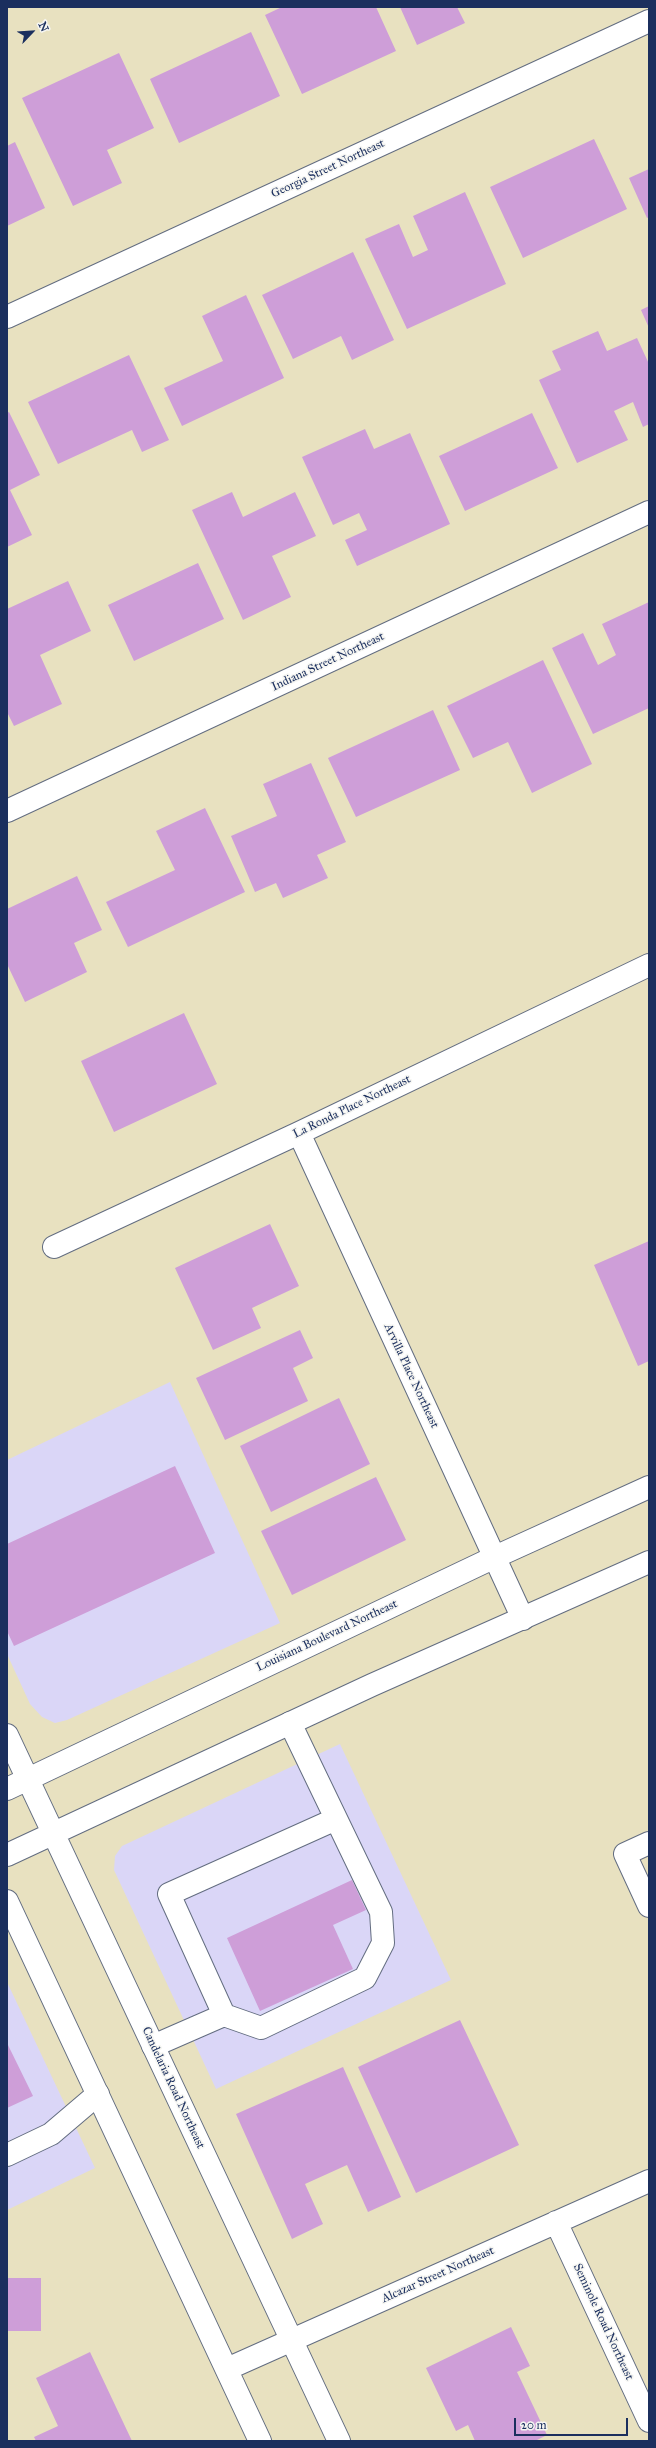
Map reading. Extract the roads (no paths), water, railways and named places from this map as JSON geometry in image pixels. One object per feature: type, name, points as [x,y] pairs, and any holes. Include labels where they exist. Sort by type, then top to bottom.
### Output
[{"type":"street","name":"Georgia Street Northeast","points":[[7,317],[649,21]]},
{"type":"street","name":"Indiana Street Northeast","points":[[7,811],[649,512]]},
{"type":"street","name":"La Ronda Place Northeast","points":[[54,1247],[299,1133],[649,965]]},
{"type":"street","name":"Arvilla Place Northeast","points":[[299,1133],[523,1619]]},
{"type":"street","name":"Louisiana Boulevard Northeast","points":[[7,1789],[495,1556],[649,1487]]},
{"type":"street","points":[[7,1855],[290,1723],[649,1562]]},
{"type":"street","points":[[153,2046],[224,2015],[262,2028],[365,1978],[383,1943],[381,1912],[290,1723]]},
{"type":"street","name":"Candelaria Road Northeast","points":[[7,1735],[339,2441]]},
{"type":"street","points":[[224,2015],[169,1894],[336,1819]]},
{"type":"street","points":[[649,1843],[625,1854],[649,1906]]},
{"type":"street","points":[[7,1901],[260,2441]]},
{"type":"street","points":[[7,2155],[50,2134],[98,2094]]},
{"type":"street","name":"Alcazar Street Northeast","points":[[227,2369],[649,2181]]},
{"type":"street","name":"Seminole Road Northeast","points":[[556,2222],[649,2421]]}]
